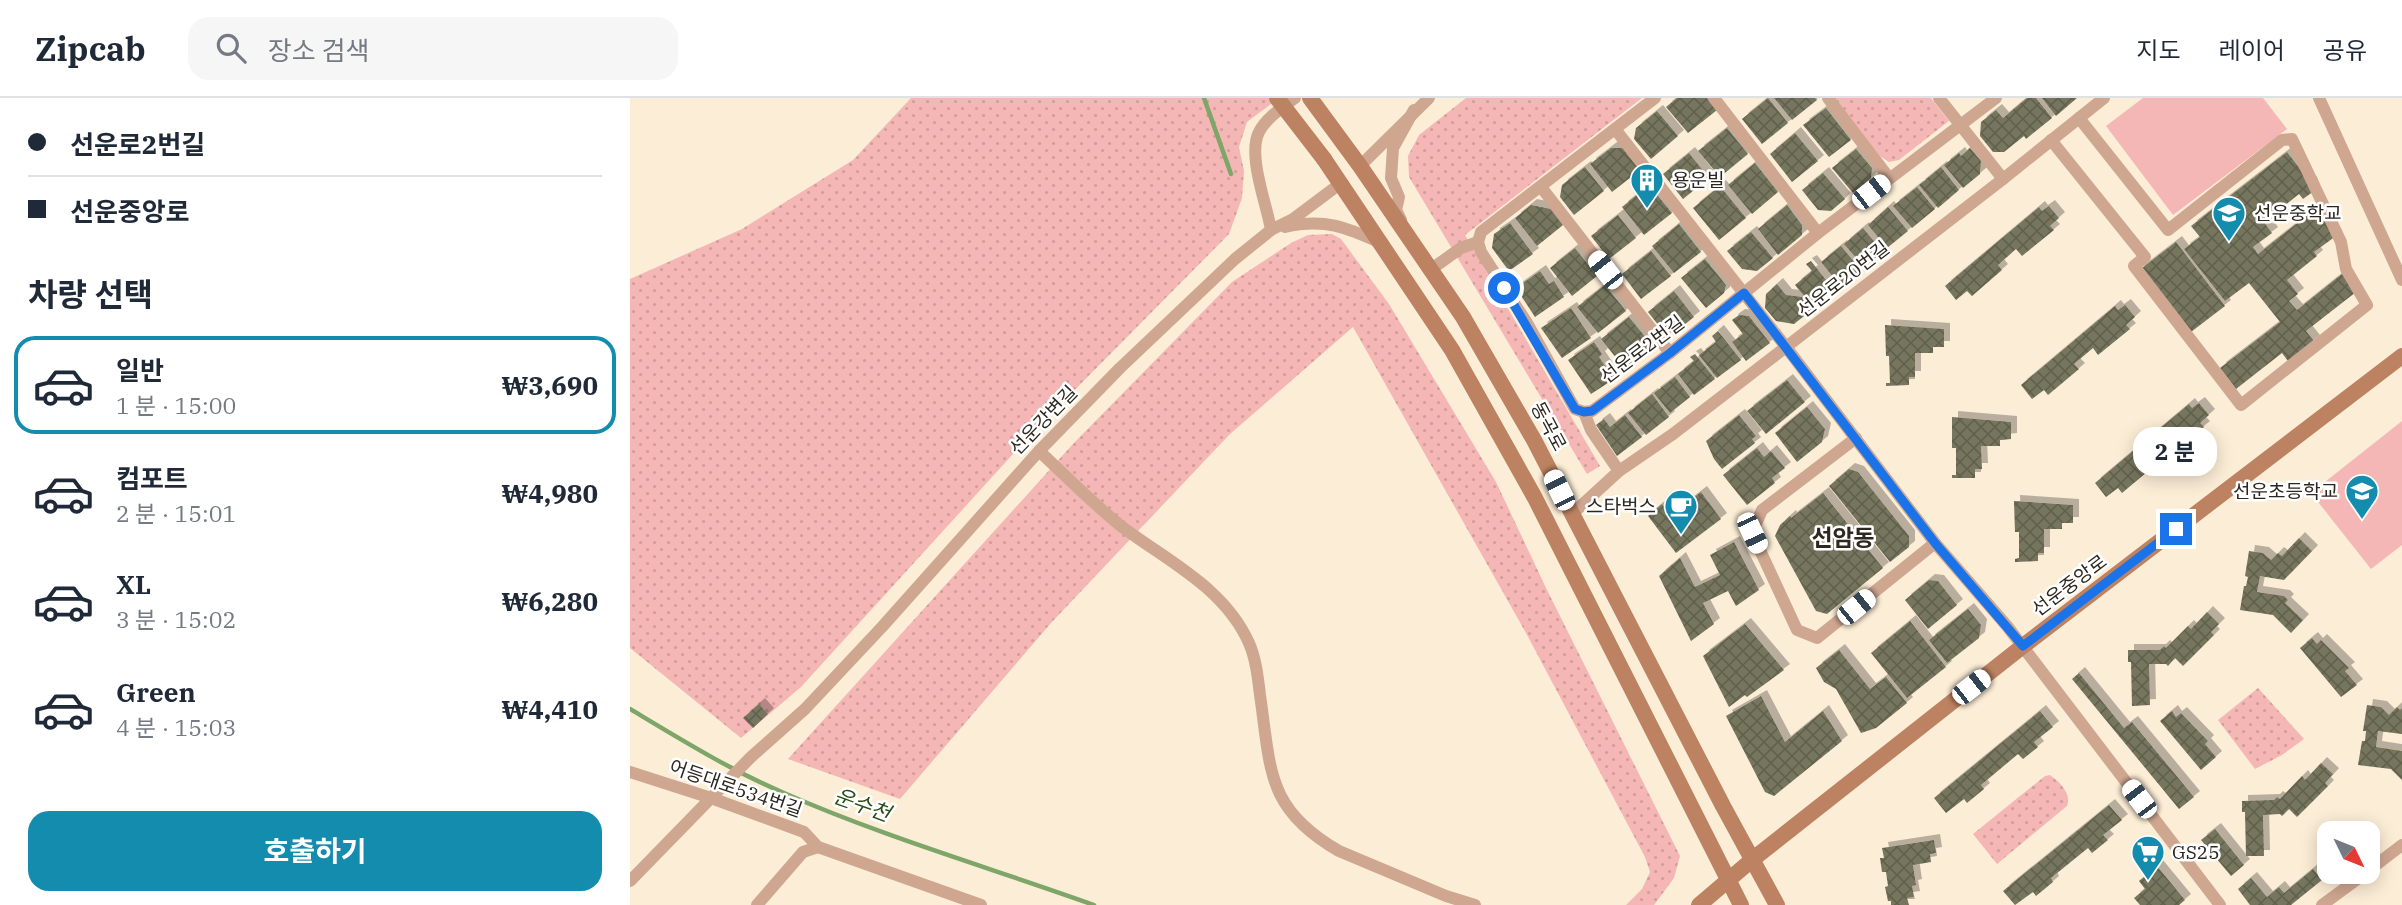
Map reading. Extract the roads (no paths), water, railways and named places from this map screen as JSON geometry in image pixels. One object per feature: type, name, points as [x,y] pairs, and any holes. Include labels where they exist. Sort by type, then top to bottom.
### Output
[{"type":"main road","points":[[1277,98],[1341,183],[1452,351],[1535,498],[1741,905]]},
{"type":"main road","name":"동곡로","points":[[1310,98],[1360,166],[1469,328],[1534,440],[1777,905]]},
{"type":"main road","name":"선운중앙로","points":[[1699,905],[1728,878],[2023,646],[2402,356]]},
{"type":"street","points":[[1295,98],[1273,115],[1258,132],[1254,154],[1271,230],[1323,222],[1358,232],[1381,243]]},
{"type":"street","points":[[1360,166],[1429,98]]},
{"type":"street","points":[[1619,471],[1591,430],[1584,412],[1575,409],[1527,323],[1480,252],[1478,242],[1481,232],[1655,98]]},
{"type":"street","points":[[1714,98],[1818,233]]},
{"type":"street","points":[[1828,98],[1889,178]]},
{"type":"street","points":[[1939,98],[2003,180]]},
{"type":"street","name":"선운로2번길","points":[[1584,412],[1592,411],[1670,353],[1818,233],[1996,98]]},
{"type":"street","name":"선운로20번길","points":[[1571,515],[1619,471],[1786,347],[2105,98]]},
{"type":"street","points":[[2319,98],[2402,280]]},
{"type":"street","points":[[1414,110],[1398,135],[1391,166],[1391,178],[1399,197],[1396,210],[1414,247]]},
{"type":"street","points":[[2051,140],[2145,257],[2134,266],[2241,405],[2367,305],[2346,269],[2341,242],[2292,139],[2282,140],[2168,230],[2079,118]]},
{"type":"street","points":[[1615,129],[1935,543],[2023,646],[2220,905]]},
{"type":"street","name":"선운강변길","points":[[630,881],[751,757],[815,699],[1039,451],[1119,368],[1235,259],[1271,230],[1293,219],[1341,183]]},
{"type":"street","points":[[1541,187],[1670,353]]},
{"type":"street","points":[[1430,270],[1461,248],[1478,242]]},
{"type":"street","points":[[1856,438],[1762,510],[1752,533],[1797,630],[1817,638],[1935,543]]},
{"type":"street","points":[[1039,451],[1120,525],[1189,572],[1225,607],[1240,626],[1250,643],[1256,667],[1272,776],[1282,802],[1296,818],[1323,842],[1339,851],[1446,896],[1475,905]]},
{"type":"street","name":"어등대로534번길","points":[[630,772],[713,796],[804,832],[818,848],[981,905]]},
{"type":"street","points":[[2380,861],[2402,845]]},
{"type":"street","points":[[757,905],[803,852],[818,848]]},
{"type":"street","points":[[2322,905],[2350,884]]},
{"type":"waterway","points":[[1204,98],[1231,174]]},
{"type":"waterway","name":"운수천","points":[[630,709],[686,743],[784,793],[899,838],[1094,905]]},
{"type":"place","name":"용운빌","points":[[1647,210]]},
{"type":"place","name":"선운중학교","points":[[2229,243]]},
{"type":"place","name":"선운초등학교","points":[[2362,521]]},
{"type":"place","name":"스타벅스","points":[[1681,536]]},
{"type":"place","name":"GS25","points":[[2148,882]]},
{"type":"district","name":"선암동","points":[[1843,538]]}]
